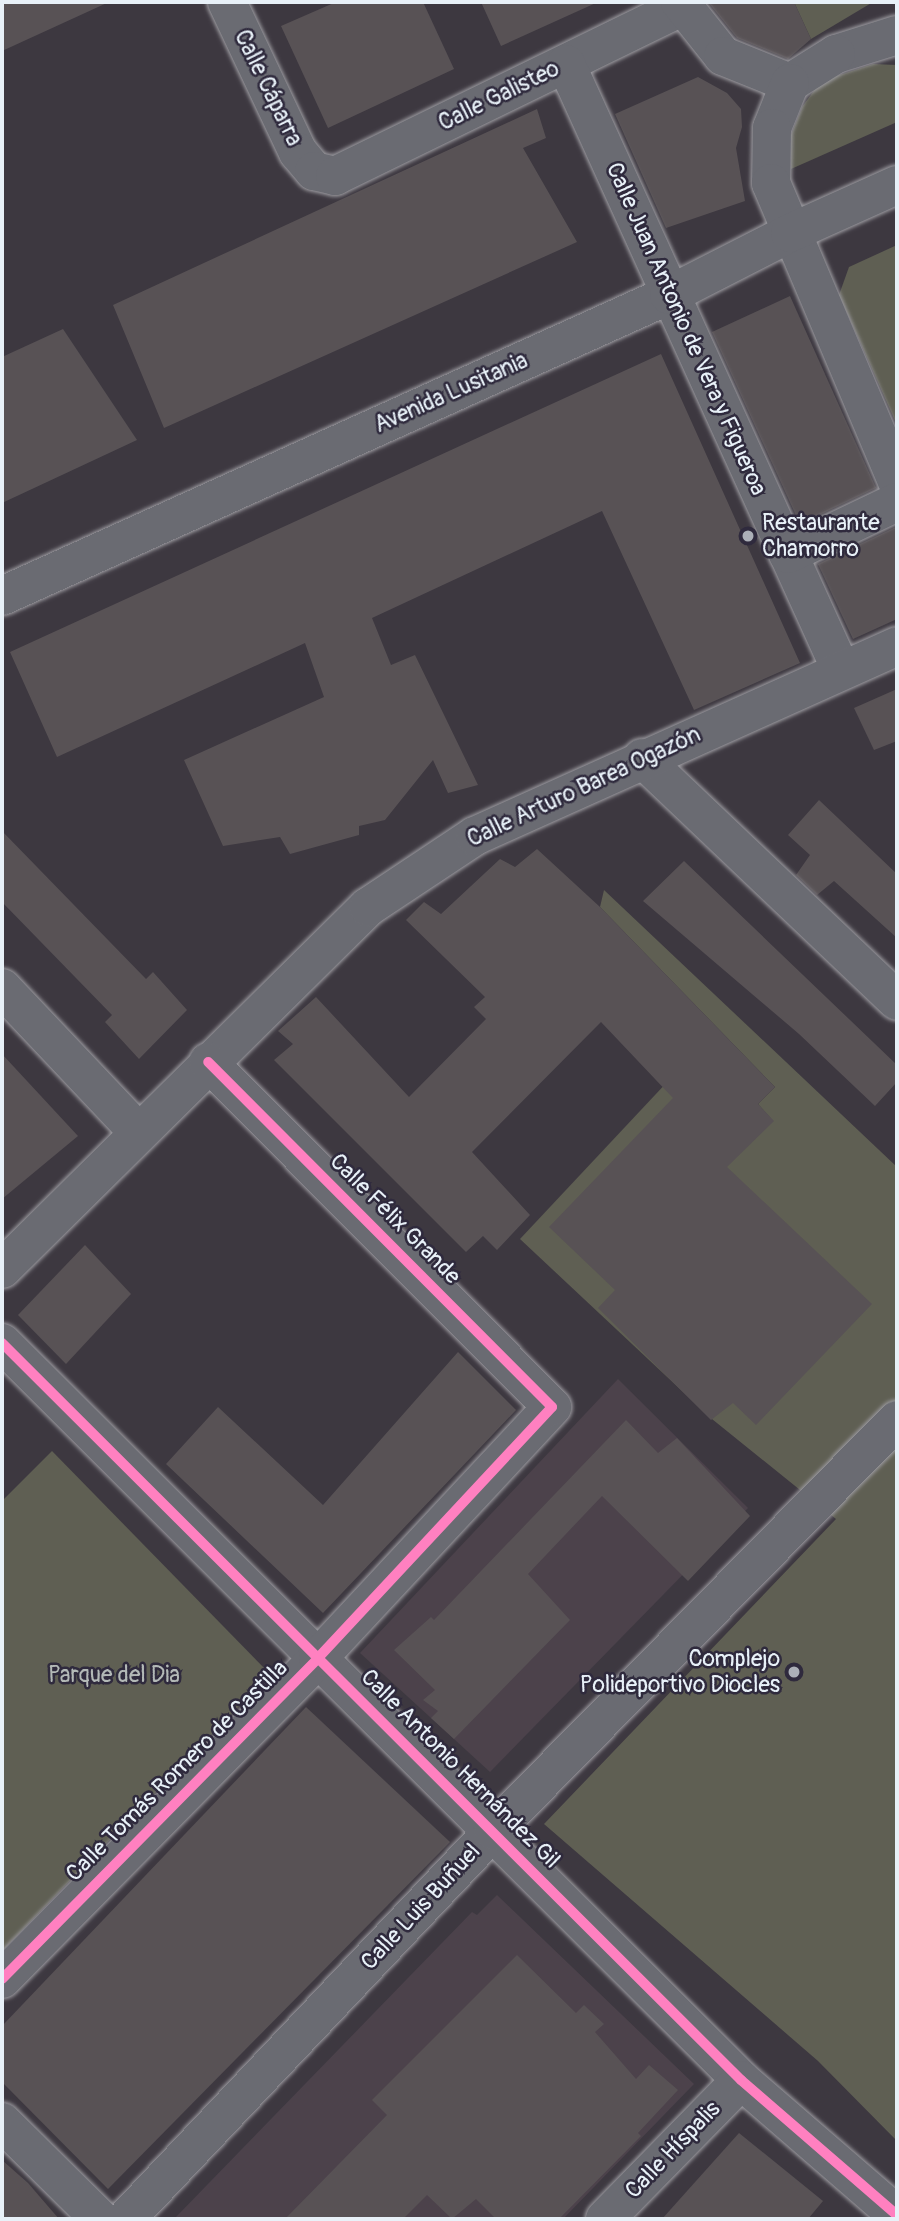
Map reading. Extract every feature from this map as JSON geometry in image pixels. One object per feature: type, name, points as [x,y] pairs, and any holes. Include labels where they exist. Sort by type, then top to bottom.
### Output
[{"type":"street","name":"Calle Cáparra","points":[[227,2],[298,152],[314,171]]},
{"type":"street","name":"Calle Galisteo","points":[[314,171],[335,176],[566,64],[681,4]]},
{"type":"street","points":[[681,4],[723,56],[790,83]]},
{"type":"street","points":[[897,34],[836,54],[790,83],[772,128],[771,142],[771,183],[897,482]]},
{"type":"street","name":"Calle Juan Antonio de Vera y Figueroa","points":[[566,64],[841,670]]},
{"type":"street","name":"Avenida Lusitania","points":[[2,596],[669,295],[790,233],[897,186]]},
{"type":"street","points":[[788,554],[897,502]]},
{"type":"street","name":"Calle Arturo Barea Ogazón","points":[[2,1269],[137,1131],[368,907],[475,836],[642,758],[897,646]]},
{"type":"street","points":[[642,758],[897,1002]]},
{"type":"street","points":[[2,988],[137,1131]]},
{"type":"street","name":"Calle Félix Grande","points":[[208,1062],[552,1407]]},
{"type":"street","name":"Calle Antonio Hernández Gil","points":[[2,1343],[741,2080],[897,2215]]},
{"type":"street","name":"Calle Tomás Romero de Castilla","points":[[2,1979],[318,1658],[552,1407]]},
{"type":"street","name":"Calle Luis Buñuel","points":[[126,2219],[494,1831],[897,1420]]},
{"type":"street","name":"Calle Híspalis","points":[[606,2219],[741,2080]]},
{"type":"street","points":[[2,2122],[100,2219]]},
{"type":"shaded area","points":[[618,1379],[748,1508],[490,1772],[360,1653]]},
{"type":"shaded area","points":[[497,1895],[694,2084],[563,2219],[174,2219],[472,1912],[477,1915]]},
{"type":"green space","points":[[794,2],[873,2],[811,39]]},
{"type":"green space","points":[[873,64],[897,65],[897,122],[791,169],[791,135],[802,107],[821,81]]},
{"type":"green space","points":[[897,245],[897,425],[839,295],[849,267]]},
{"type":"green space","name":"Complejo Polideportivo Diocles","points":[[604,890],[897,1167],[897,2141],[818,2061],[544,1824],[836,1519],[712,1419],[520,1239],[670,1079],[773,1121],[758,1104],[775,1087],[600,907]]},
{"type":"green space","name":"Parque del Dia","points":[[52,1451],[270,1674],[2,1951],[2,1501]]},
{"type":"building","points":[[2,2],[109,2],[2,51]]},
{"type":"building","points":[[336,2],[423,2],[454,69],[328,128],[281,26]]},
{"type":"building","points":[[481,2],[598,2],[501,46]]},
{"type":"building","points":[[708,2],[794,2],[811,39],[788,59],[737,38]]},
{"type":"building","points":[[698,77],[727,93],[741,109],[742,127],[736,148],[745,201],[666,228],[615,114]]},
{"type":"building","points":[[537,109],[546,138],[523,148],[577,242],[164,428],[113,305]]},
{"type":"building","points":[[790,296],[876,488],[800,524],[712,332]]},
{"type":"building","points":[[63,329],[137,440],[2,503],[2,357]]},
{"type":"building","points":[[661,354],[800,663],[694,710],[602,511],[372,618],[391,665],[415,655],[478,785],[448,793],[433,760],[385,820],[359,826],[359,835],[290,854],[280,837],[223,846],[184,760],[324,697],[305,643],[57,757],[10,652]]},
{"type":"building","points":[[896,527],[897,619],[853,639],[818,564]]},
{"type":"building","points":[[897,689],[897,741],[874,750],[854,708]]},
{"type":"building","points":[[819,800],[897,874],[897,938],[834,881],[817,895],[796,875],[810,855],[788,835]]},
{"type":"building","points":[[2,831],[146,979],[153,972],[187,1010],[139,1059],[105,1022],[112,1015],[2,902]]},
{"type":"building","points":[[537,849],[600,907],[775,1087],[758,1104],[774,1121],[727,1167],[872,1304],[756,1425],[733,1403],[711,1420],[598,1308],[615,1290],[549,1227],[673,1098],[601,1022],[472,1152],[530,1215],[497,1250],[483,1236],[466,1252],[274,1060],[293,1044],[278,1031],[316,997],[409,1097],[486,1019],[474,1007],[485,997],[406,920],[424,902],[441,914],[500,859],[515,867]]},
{"type":"building","points":[[684,861],[897,1065],[897,1082],[875,1106],[799,1034],[643,901]]},
{"type":"building","points":[[2,1054],[78,1136],[2,1199]]},
{"type":"building","points":[[85,1245],[131,1294],[66,1364],[18,1315]]},
{"type":"building","points":[[458,1352],[516,1410],[323,1613],[166,1464],[218,1407],[323,1505]]},
{"type":"building","points":[[626,1420],[658,1453],[677,1438],[750,1516],[688,1581],[602,1496],[528,1574],[570,1620],[454,1739],[431,1718],[438,1711],[423,1700],[435,1690],[394,1650],[431,1617],[434,1620]]},
{"type":"building","points":[[306,1707],[450,1842],[108,2189],[2,2082],[2,2026]]},
{"type":"building","points":[[517,1955],[576,2013],[584,2005],[604,2024],[595,2032],[636,2079],[649,2065],[678,2090],[638,2133],[641,2136],[559,2219],[496,2219],[476,2199],[452,2219],[427,2195],[403,2219],[285,2219],[387,2115],[372,2100]]},
{"type":"building","points":[[739,2133],[823,2201],[808,2219],[662,2219]]},
{"type":"building","points":[[2,2160],[28,2183],[59,2219],[2,2219]]},
{"type":"cycle path","points":[[2,1979],[318,1658],[552,1407],[208,1062]]},
{"type":"cycle path","points":[[2,1343],[741,2080],[897,2215]]},
{"type":"place","name":"Restaurante Chamorro","points":[[748,536]]},
{"type":"place","name":"Complejo Polideportivo Diocles","points":[[794,1672]]}]
